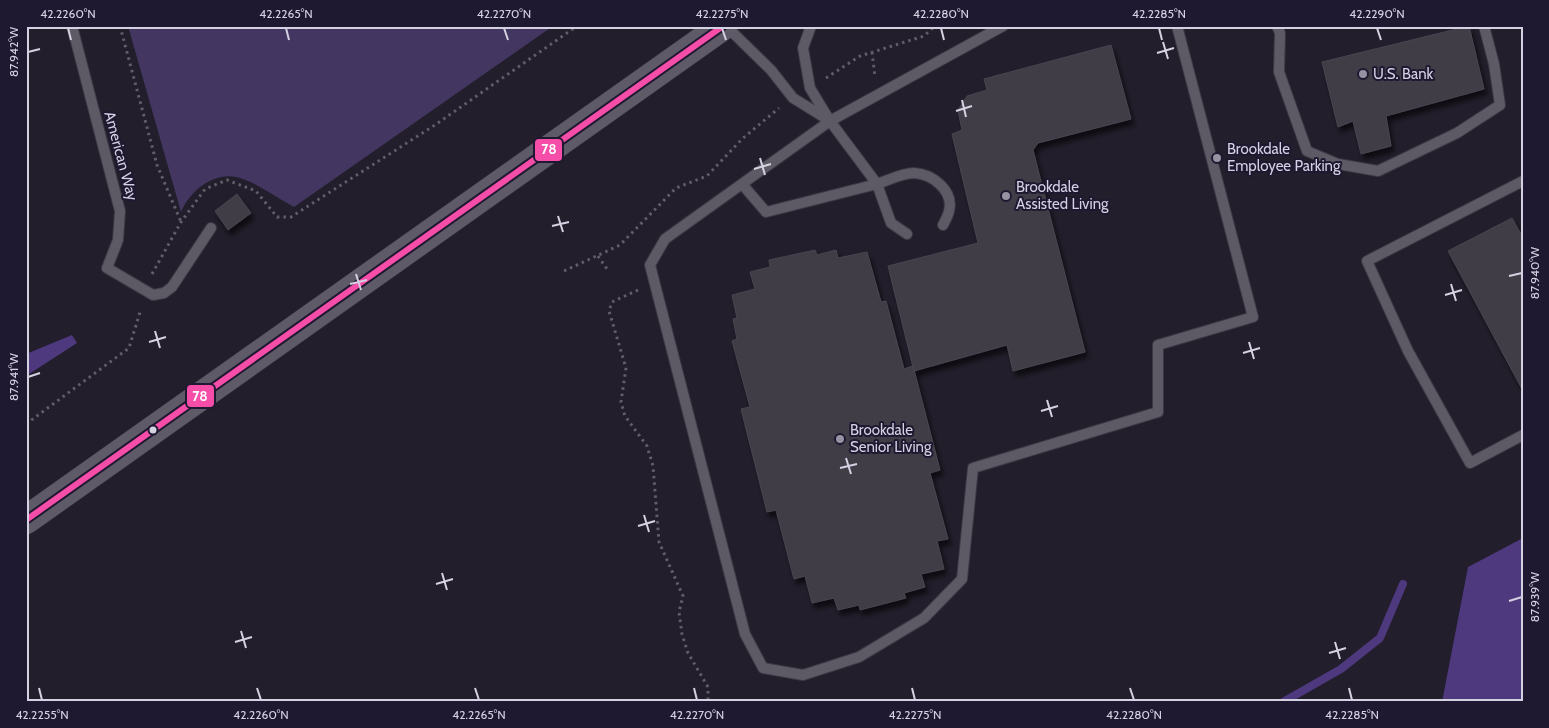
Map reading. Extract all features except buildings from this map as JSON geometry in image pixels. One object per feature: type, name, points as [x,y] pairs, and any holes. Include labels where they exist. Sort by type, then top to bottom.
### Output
[{"type":"main road","points":[[26,520],[700,37],[724,26]]},
{"type":"lane","name":"American Way","points":[[72,26],[120,211],[118,240],[107,268],[147,291]]},
{"type":"lane","points":[[724,26],[771,70],[793,98],[830,121]]},
{"type":"lane","points":[[811,26],[803,48],[809,82],[830,121],[878,184],[891,223],[907,234]]},
{"type":"lane","points":[[1003,26],[830,121],[665,239],[650,265],[745,634],[763,668],[803,675],[859,657],[924,618],[962,579],[973,468],[1158,412],[1158,345],[1253,317],[1177,26]]},
{"type":"lane","points":[[1279,30],[1279,72],[1307,151],[1338,164],[1378,171],[1456,133],[1500,105],[1494,64],[1484,26]]},
{"type":"lane","points":[[742,184],[766,212],[915,173],[935,179],[947,194],[950,210],[943,225]]},
{"type":"lane","points":[[1523,181],[1367,261],[1408,351],[1470,463],[1523,435]]},
{"type":"lane","points":[[147,291],[153,295],[164,293],[172,287],[211,228]]},
{"type":"path","points":[[120,26],[157,165],[181,222]]},
{"type":"path","points":[[26,424],[128,348],[154,268],[181,222],[205,189],[228,180],[256,191],[277,217],[291,218],[435,125],[577,26]]},
{"type":"path","points":[[820,83],[860,56],[924,36],[935,26]]},
{"type":"path","points":[[872,52],[876,82]]},
{"type":"path","points":[[564,271],[620,245],[676,188],[707,176],[742,139],[786,103]]},
{"type":"path","points":[[598,256],[609,272]]},
{"type":"path","points":[[655,283],[618,298],[612,302],[609,311],[626,368],[621,402],[625,416],[647,446],[653,466],[659,542],[682,596],[679,612],[682,634],[688,653],[708,686],[708,702]]},
{"type":"shaded area","points":[[128,26],[553,26],[294,207],[243,179],[224,177],[206,183],[198,189],[185,204],[181,212]]},
{"type":"shaded area","points":[[72,335],[77,343],[26,376],[26,354]]},
{"type":"shaded area","points":[[1523,538],[1523,702],[1442,702],[1468,567]]},
{"type":"waterway","points":[[1283,702],[1341,669],[1380,638],[1403,584]]},
{"type":"transit line","name":"78","points":[[26,520],[723,26]]},
{"type":"place","name":"U.S. Bank","points":[[1363,74]]},
{"type":"place","name":"Brookdale Employee Parking","points":[[1217,158]]},
{"type":"place","name":"Brookdale Assisted Living","points":[[1006,196]]},
{"type":"place","name":"Brookdale Senior Living","points":[[840,439]]}]
